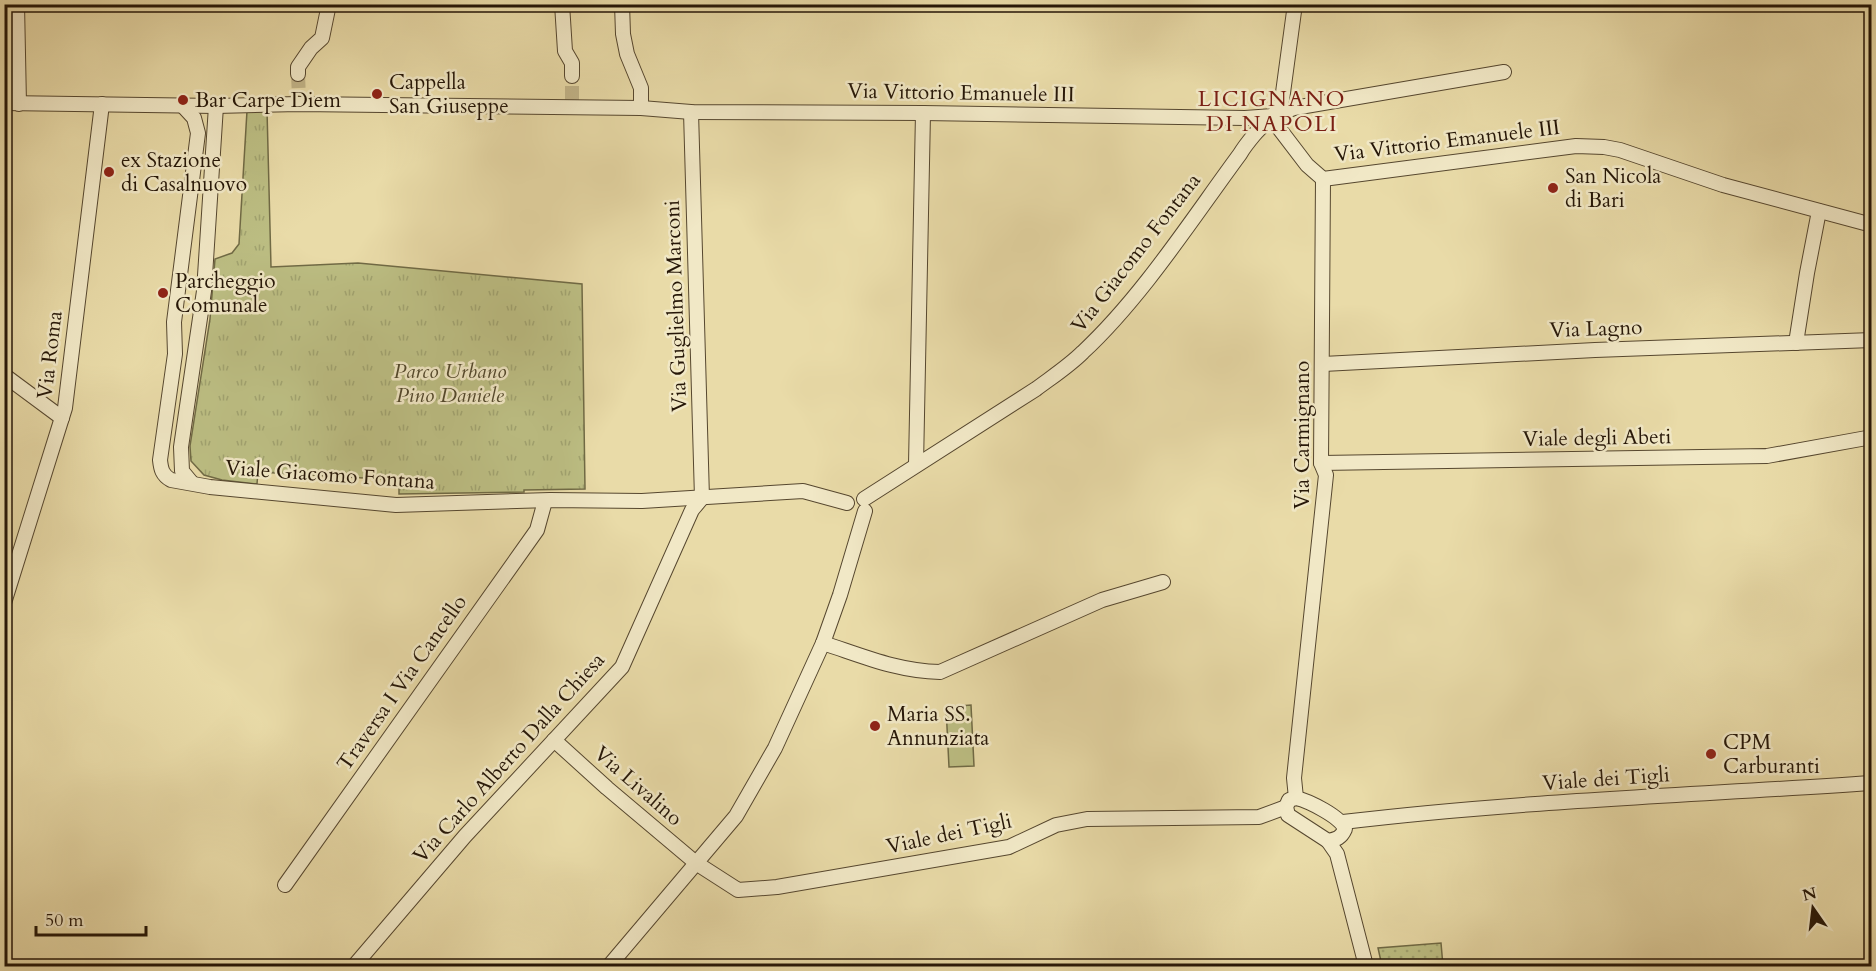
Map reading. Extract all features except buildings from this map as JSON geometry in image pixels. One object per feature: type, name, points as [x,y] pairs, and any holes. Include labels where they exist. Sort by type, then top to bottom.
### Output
[{"type":"main road","points":[[4,13],[16,4]]},
{"type":"street","points":[[16,4],[20,104]]},
{"type":"street","points":[[298,74],[298,67],[311,48],[322,38],[329,4]]},
{"type":"street","points":[[562,4],[565,51],[572,63],[572,76]]},
{"type":"street","points":[[622,4],[623,34],[627,54],[641,88],[642,108]]},
{"type":"street","points":[[1274,116],[1282,100],[1295,4]]},
{"type":"street","points":[[1274,116],[1294,108],[1504,72]]},
{"type":"street","name":"Via Vittorio Emanuele III","points":[[4,104],[216,106],[298,101],[572,104],[691,112],[1245,118],[1274,116],[1275,123],[1307,165],[1323,178],[1576,146],[1604,147],[1620,150],[1723,185],[1872,225]]},
{"type":"street","name":"Via Roma","points":[[4,603],[65,408],[102,104]]},
{"type":"street","name":"Viale Giacomo Fontana","points":[[182,105],[194,118],[198,133],[174,322],[175,354],[160,460],[161,470],[165,477],[210,487],[396,505],[642,501],[803,491],[847,504]]},
{"type":"street","points":[[192,483],[182,471],[181,447],[204,291],[216,106]]},
{"type":"street","name":"Via Guglielmo Marconi","points":[[691,112],[702,498]]},
{"type":"street","points":[[916,465],[923,113]]},
{"type":"street","name":"Via Giacomo Fontana","points":[[847,504],[853,496],[859,496],[865,505],[916,465],[1060,372],[1088,347],[1123,309],[1252,138],[1274,116]]},
{"type":"street","name":"Via Carmignano","points":[[1291,803],[1326,475],[1321,463],[1323,178]]},
{"type":"street","points":[[1796,343],[1819,211]]},
{"type":"street","name":"Via Lagno","points":[[1323,364],[1594,350],[1872,340]]},
{"type":"street","points":[[4,375],[62,418]]},
{"type":"street","name":"Viale degli Abeti","points":[[1321,463],[1767,456],[1872,437]]},
{"type":"street","name":"Via Carlo Alberto Dalla Chiesa","points":[[354,966],[465,836],[622,667],[692,510],[702,498]]},
{"type":"street","name":"Traversa I Via Cancello","points":[[285,885],[537,530],[545,501]]},
{"type":"street","points":[[609,966],[736,816],[776,748],[823,643],[840,595],[865,505]]},
{"type":"street","points":[[823,643],[897,668],[940,672],[1102,600],[1136,588],[1163,582]]},
{"type":"street","name":"Via Livalino","points":[[554,740],[696,863]]},
{"type":"street","name":"Viale dei Tigli","points":[[1343,822],[1526,805],[1872,783]]},
{"type":"street","points":[[1328,841],[1343,835],[1346,829],[1343,822],[1303,800],[1291,803],[1288,815],[1328,841],[1337,854],[1366,966]]},
{"type":"street","name":"Viale dei Tigli","points":[[696,863],[738,890],[777,887],[1009,847],[1056,825],[1087,819],[1259,817],[1291,803]]},
{"type":"green space","name":"Parco Urbano Pino Daniele","points":[[267,110],[271,267],[358,263],[582,284],[585,489],[399,494],[399,480],[258,472],[257,484],[222,480],[204,475],[191,461],[190,446],[210,319],[215,259],[232,253],[239,244],[247,111]]},
{"type":"green space","points":[[971,705],[974,766],[949,767],[946,707]]},
{"type":"green space","points":[[1441,943],[1443,966],[1382,966],[1378,948]]},
{"type":"tunnel","points":[[298,74],[299,98]]},
{"type":"tunnel","points":[[572,76],[572,100]]},
{"type":"place","name":"Cappella San Giuseppe","points":[[377,94]]},
{"type":"place","name":"Bar Carpe Diem","points":[[183,100]]},
{"type":"place","name":"ex Stazione di Casalnuovo","points":[[109,172]]},
{"type":"place","name":"San Nicola di Bari","points":[[1553,188]]},
{"type":"place","name":"Parcheggio Comunale","points":[[163,293]]},
{"type":"place","name":"Maria SS. Annunziata","points":[[875,726]]},
{"type":"place","name":"CPM Carburanti","points":[[1711,754]]},
{"type":"district","name":"LICIGNANO DI NAPOLI","points":[[1272,112]]}]
